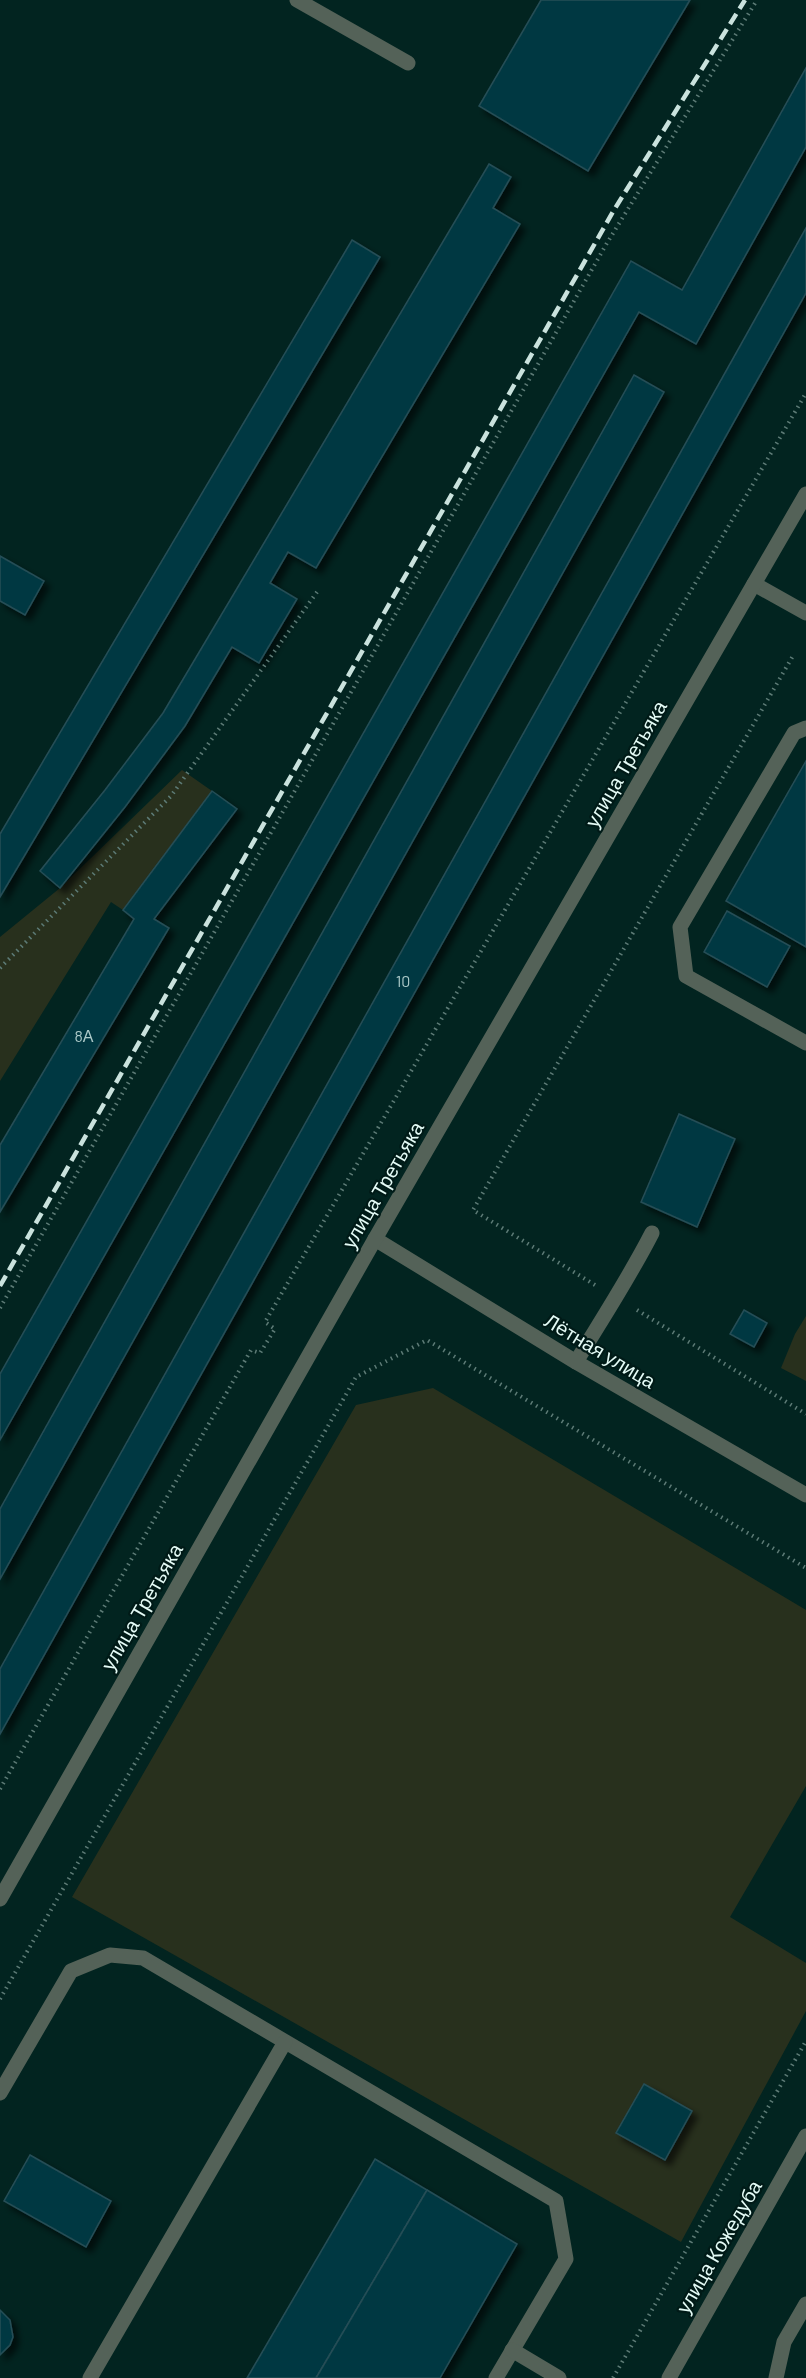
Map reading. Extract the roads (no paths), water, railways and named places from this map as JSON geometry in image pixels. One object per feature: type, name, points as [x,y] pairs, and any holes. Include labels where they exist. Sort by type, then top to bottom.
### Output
[{"type":"street","points":[[297,0],[408,63]]},
{"type":"street","name":"улица Третьяка","points":[[0,1899],[375,1239],[806,494]]},
{"type":"street","points":[[754,584],[806,614]]},
{"type":"street","points":[[806,728],[794,733],[680,927],[686,976],[806,1043]]},
{"type":"street","points":[[576,1362],[627,1281],[652,1233]]},
{"type":"street","name":"Лётная улица","points":[[375,1239],[576,1362],[806,1495]]},
{"type":"street","points":[[0,2093],[71,1971],[110,1955],[143,1958],[556,2201],[566,2259],[496,2378]]},
{"type":"street","points":[[90,2378],[285,2042]]},
{"type":"street","name":"улица Кожедуба","points":[[669,2378],[806,2136]]},
{"type":"street","points":[[776,2378],[784,2342],[806,2304]]},
{"type":"street","points":[[513,2350],[559,2378]]},
{"type":"railway","points":[[0,1286],[614,210],[745,0]]}]
